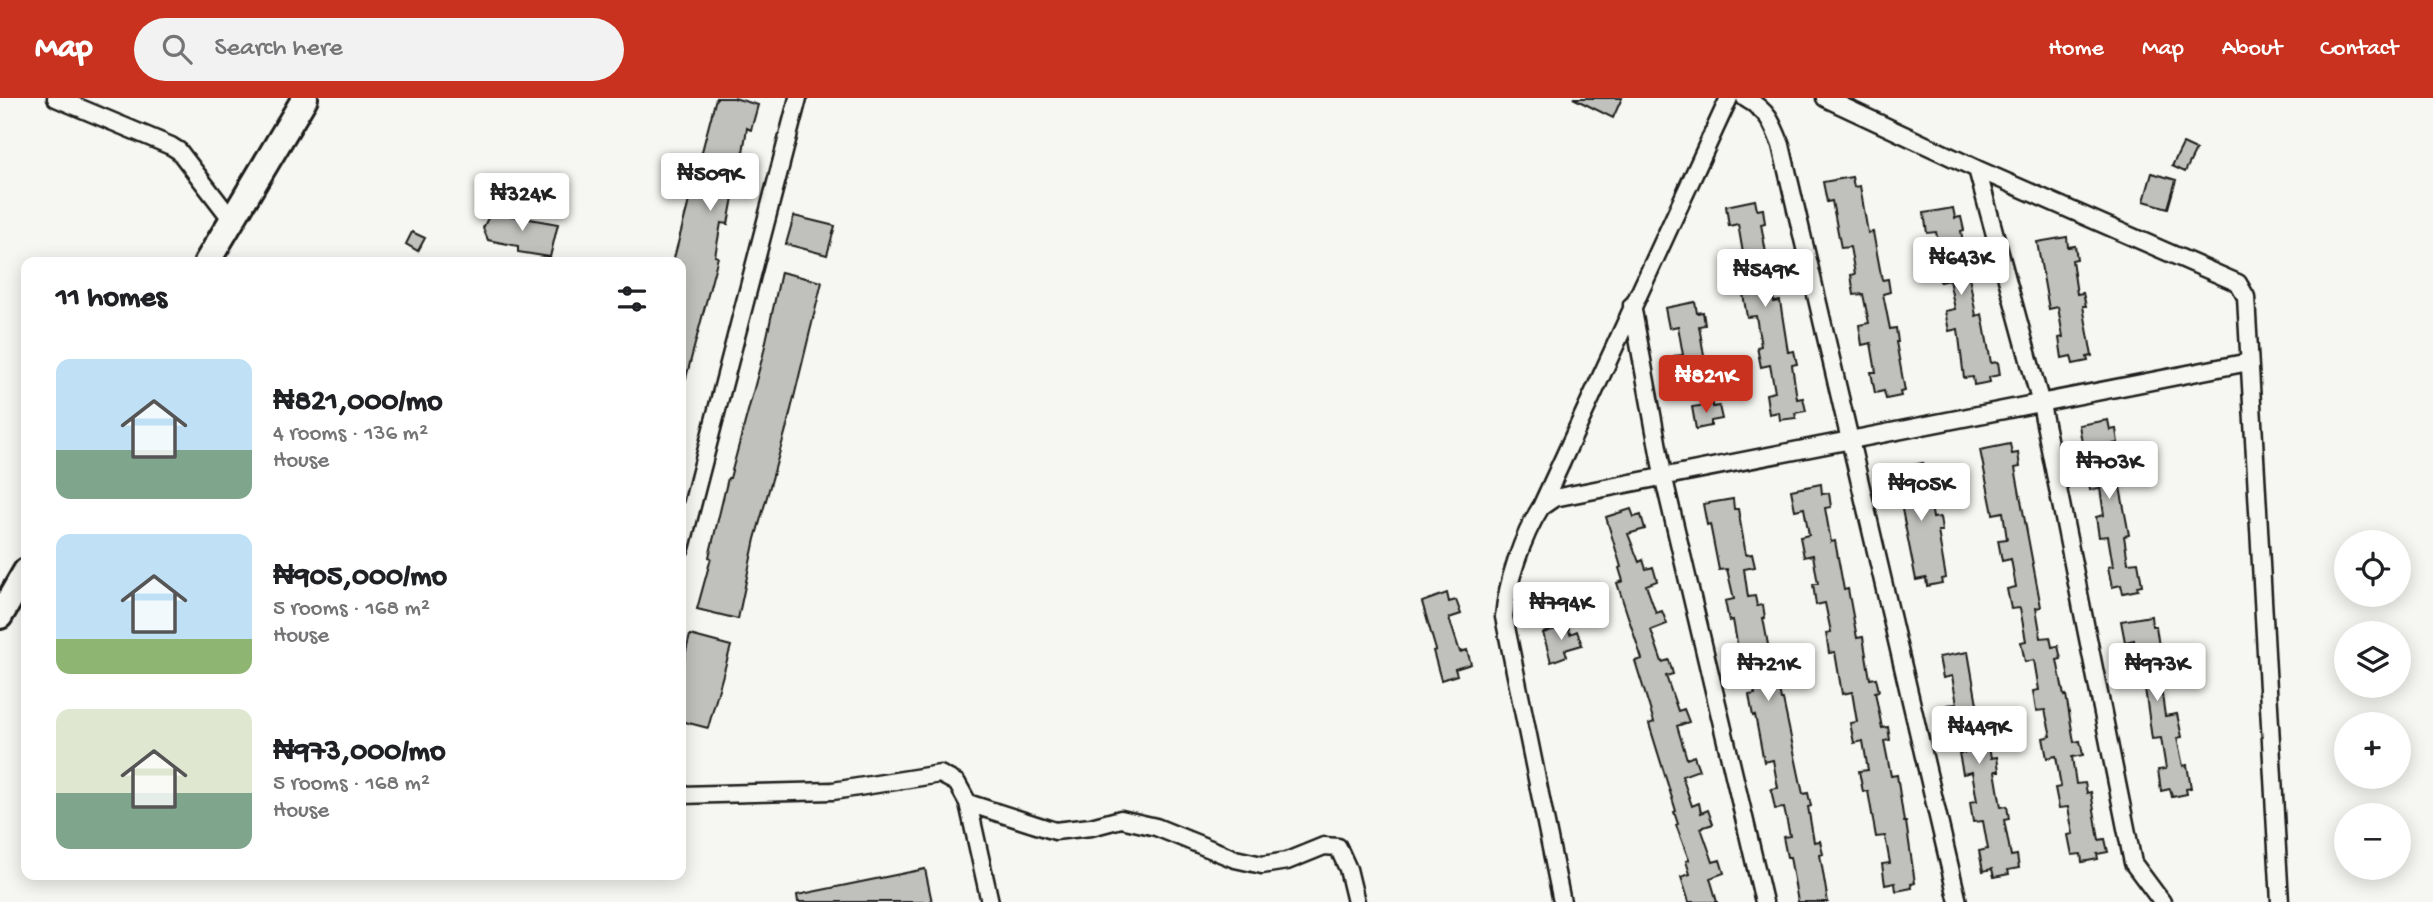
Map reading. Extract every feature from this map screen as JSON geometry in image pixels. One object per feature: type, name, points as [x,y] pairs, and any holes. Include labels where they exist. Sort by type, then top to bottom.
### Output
[{"type":"main road","points":[[211,257],[305,98]]},
{"type":"main road","points":[[0,616],[21,580]]},
{"type":"street","points":[[56,98],[172,146],[232,220]]},
{"type":"street","points":[[686,529],[798,98]]},
{"type":"street","points":[[1562,902],[1504,617],[1506,591],[1533,519],[1541,507],[1729,98]]},
{"type":"street","points":[[1745,98],[1761,107],[1774,126],[1781,145],[1958,902]]},
{"type":"street","points":[[1825,98],[1977,169],[2238,284],[2246,297],[2280,902]]},
{"type":"street","points":[[1977,169],[2041,404],[2133,863],[2162,902]]},
{"type":"street","points":[[1632,305],[1663,475],[1764,902]]},
{"type":"street","points":[[1541,507],[1554,498],[1663,475],[2249,362]]},
{"type":"street","points":[[686,795],[833,792],[940,774],[957,783],[968,803],[990,902]]},
{"type":"street","points":[[968,803],[1055,831],[1091,827],[1121,819],[1156,827],[1235,859],[1262,865],[1287,861],[1324,846],[1338,847],[1348,869],[1356,902]]},
{"type":"building","points":[[716,98],[734,98],[758,105],[751,130],[747,128],[728,224],[721,223],[715,256],[718,257],[686,378],[686,257],[674,257]]},
{"type":"building","points":[[1573,98],[1622,98],[1613,118]]},
{"type":"building","points":[[2183,144],[2196,150],[2185,172],[2172,166]]},
{"type":"building","points":[[2152,173],[2176,180],[2168,208],[2144,201]]},
{"type":"building","points":[[1852,177],[1854,187],[1860,186],[1868,233],[1873,232],[1882,280],[1888,279],[1890,292],[1883,294],[1890,329],[1896,328],[1905,391],[1900,392],[1901,396],[1886,399],[1884,391],[1875,393],[1871,372],[1876,372],[1871,343],[1862,345],[1859,325],[1869,323],[1863,294],[1854,295],[1851,275],[1855,274],[1850,247],[1841,248],[1832,201],[1827,202],[1823,182]]},
{"type":"building","points":[[1755,200],[1757,210],[1763,209],[1765,223],[1761,224],[1767,259],[1773,258],[1776,271],[1769,272],[1774,302],[1780,301],[1788,352],[1794,351],[1797,364],[1792,365],[1797,399],[1803,398],[1806,411],[1795,413],[1796,418],[1780,420],[1779,412],[1769,414],[1766,394],[1775,392],[1770,365],[1761,367],[1756,316],[1747,317],[1736,254],[1743,253],[1738,224],[1729,226],[1726,206]]},
{"type":"building","points":[[1953,208],[1955,218],[1961,217],[1964,230],[1961,231],[1976,316],[1982,314],[1991,363],[1998,362],[2000,375],[1989,377],[1990,382],[1974,385],[1973,377],[1964,378],[1958,329],[1949,331],[1945,311],[1955,309],[1949,280],[1940,282],[1936,261],[1942,260],[1936,232],[1927,233],[1924,213]]},
{"type":"building","points":[[491,212],[558,224],[550,257],[518,252],[518,246],[488,240],[483,228]]},
{"type":"building","points":[[794,216],[835,226],[827,255],[786,244]]},
{"type":"building","points":[[412,232],[425,238],[418,251],[406,244]]},
{"type":"building","points":[[2067,237],[2068,247],[2075,246],[2077,259],[2072,260],[2077,294],[2083,293],[2092,356],[2087,357],[2088,361],[2073,364],[2071,356],[2062,358],[2059,338],[2063,337],[2058,307],[2049,309],[2037,242]]},
{"type":"building","points":[[781,272],[822,282],[787,426],[755,539],[738,619],[697,609],[728,478],[763,355]]},
{"type":"building","points":[[1695,302],[1697,313],[1703,312],[1705,325],[1699,326],[1705,361],[1711,360],[1714,374],[1678,383],[1674,356],[1683,355],[1678,326],[1669,328],[1665,308]]},
{"type":"building","points":[[1713,404],[1713,407],[1719,406],[1722,419],[1711,421],[1711,426],[1696,429],[1692,407]]},
{"type":"building","points":[[2108,420],[2110,430],[2116,429],[2118,443],[2112,444],[2129,535],[2124,536],[2128,563],[2138,562],[2142,585],[2137,586],[2138,590],[2123,593],[2121,585],[2112,587],[2108,567],[2113,566],[2108,536],[2099,537],[2096,517],[2104,515],[2100,488],[2090,490],[2079,425]]},
{"type":"building","points":[[2010,444],[2012,454],[2018,453],[2020,467],[2015,468],[2041,607],[2036,608],[2041,638],[2050,637],[2052,647],[2058,646],[2061,659],[2057,660],[2074,742],[2080,741],[2083,755],[2072,757],[2076,784],[2085,783],[2087,793],[2091,792],[2099,840],[2105,839],[2108,852],[2097,854],[2098,859],[2082,862],[2081,854],[2072,855],[2068,835],[2073,834],[2068,807],[2059,808],[2055,788],[2061,787],[2056,756],[2047,758],[2043,738],[2051,736],[2045,710],[2036,711],[2033,691],[2039,690],[2034,660],[2025,662],[2021,642],[2026,641],[2020,608],[2011,609],[2007,589],[2016,587],[2011,559],[2002,561],[1998,540],[2007,539],[2003,512],[1993,514],[1980,450]]},
{"type":"building","points":[[1923,463],[1925,473],[1931,472],[1934,486],[1928,487],[1933,518],[1940,517],[1942,531],[1938,531],[1946,578],[1941,579],[1942,583],[1927,586],[1926,578],[1916,580],[1894,469]]},
{"type":"building","points":[[1821,484],[1822,494],[1829,493],[1831,507],[1825,508],[1831,542],[1835,541],[1844,590],[1848,589],[1857,638],[1863,637],[1870,679],[1876,678],[1879,691],[1875,692],[1882,728],[1888,727],[1890,740],[1884,741],[1891,776],[1897,775],[1906,822],[1915,883],[1911,884],[1912,888],[1896,891],[1895,883],[1885,885],[1882,864],[1890,863],[1885,836],[1876,837],[1868,791],[1863,792],[1859,771],[1868,770],[1863,741],[1854,743],[1850,723],[1857,722],[1852,692],[1842,694],[1835,652],[1829,653],[1826,633],[1831,632],[1825,603],[1816,605],[1813,584],[1818,584],[1813,555],[1804,557],[1800,537],[1809,535],[1804,508],[1795,510],[1791,490]]},
{"type":"building","points":[[1733,499],[1734,509],[1738,509],[1746,555],[1752,554],[1755,567],[1744,569],[1748,597],[1755,596],[1757,606],[1763,605],[1769,650],[1775,649],[1777,662],[1766,664],[1770,691],[1779,690],[1783,700],[1803,794],[1808,793],[1811,806],[1808,807],[1814,842],[1820,841],[1823,854],[1820,855],[1828,902],[1798,902],[1790,857],[1787,857],[1783,837],[1790,836],[1784,808],[1775,809],[1771,789],[1778,788],[1773,760],[1764,762],[1755,715],[1753,716],[1749,695],[1755,694],[1750,664],[1741,665],[1733,620],[1729,621],[1725,601],[1734,599],[1727,569],[1719,570],[1703,504]]},
{"type":"building","points":[[1631,509],[1634,517],[1641,515],[1645,529],[1628,534],[1639,562],[1643,560],[1646,569],[1653,567],[1657,581],[1646,585],[1656,613],[1662,611],[1667,624],[1651,630],[1662,662],[1669,660],[1673,674],[1666,676],[1678,711],[1684,709],[1689,722],[1677,726],[1687,759],[1694,756],[1699,770],[1682,776],[1692,806],[1699,803],[1701,813],[1708,810],[1713,824],[1701,828],[1713,862],[1720,860],[1724,873],[1710,878],[1717,902],[1689,902],[1681,877],[1690,874],[1686,861],[1689,860],[1676,825],[1676,811],[1649,724],[1654,722],[1635,661],[1642,659],[1617,583],[1623,581],[1619,568],[1621,567],[1606,517]]},
{"type":"building","points":[[1447,593],[1449,602],[1456,600],[1461,614],[1449,618],[1460,652],[1467,650],[1471,664],[1455,669],[1457,675],[1441,680],[1433,651],[1436,650],[1422,602]]},
{"type":"building","points":[[2151,616],[2152,626],[2156,626],[2165,688],[2161,688],[2165,716],[2177,714],[2182,737],[2177,738],[2183,766],[2187,765],[2191,788],[2186,789],[2187,794],[2172,797],[2170,789],[2161,791],[2158,770],[2166,769],[2161,738],[2152,739],[2145,688],[2135,690],[2132,669],[2139,668],[2134,640],[2125,642],[2121,621]]},
{"type":"building","points":[[1568,625],[1570,634],[1577,631],[1582,645],[1565,650],[1567,656],[1551,662],[1543,633]]},
{"type":"building","points":[[690,635],[731,646],[708,728],[686,722],[686,651]]},
{"type":"building","points":[[1968,652],[1978,710],[1982,710],[1991,758],[1997,757],[1999,771],[1995,771],[2001,807],[2007,806],[2009,819],[2004,820],[2011,856],[2017,855],[2019,868],[2008,870],[2009,874],[1994,877],[1992,869],[1983,871],[1979,851],[1988,849],[1983,821],[1973,822],[1970,802],[1977,801],[1972,772],[1963,774],[1959,753],[1964,753],[1959,724],[1950,726],[1947,705],[1957,704],[1952,676],[1943,678],[1939,657]]},
{"type":"building","points":[[925,869],[932,902],[798,902],[797,895]]}]
